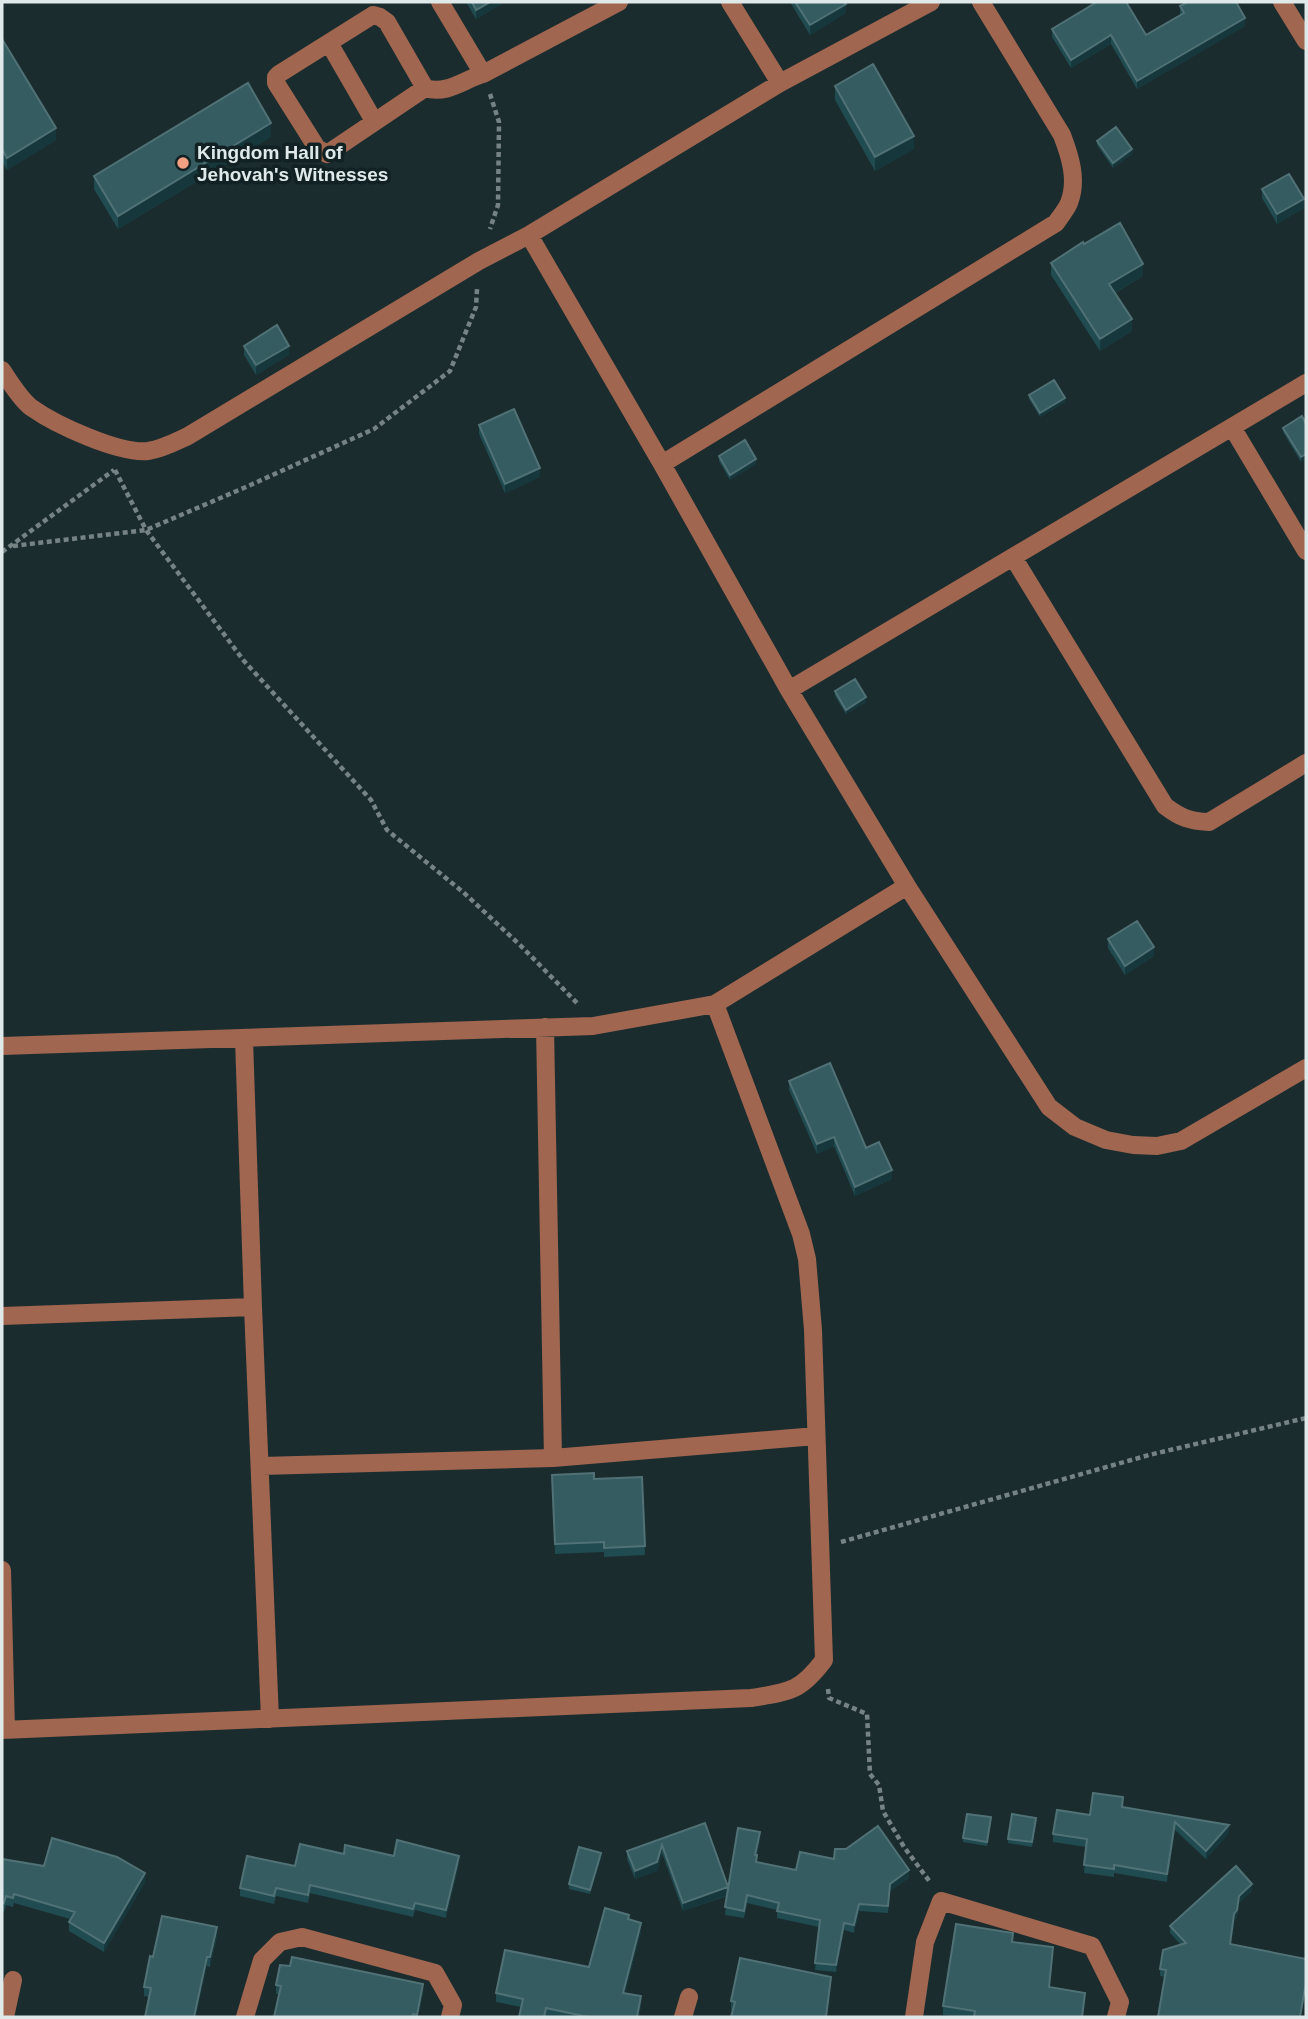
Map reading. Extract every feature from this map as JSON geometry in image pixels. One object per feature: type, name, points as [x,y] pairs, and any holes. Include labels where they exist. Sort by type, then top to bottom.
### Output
[{"type":"street","points":[[440,2],[483,74]]},
{"type":"street","points":[[425,88],[327,154],[317,148],[276,83],[276,78],[373,15],[387,22],[425,88],[435,91],[455,87],[618,2]]},
{"type":"street","points":[[730,2],[780,83]]},
{"type":"street","points":[[2,373],[30,407],[94,439],[123,449],[146,451],[167,446],[188,436],[479,261],[529,235],[780,83],[931,2]]},
{"type":"street","points":[[662,464],[1056,223],[1069,203],[1073,180],[1070,158],[1062,135],[981,2]]},
{"type":"street","points":[[1282,2],[1306,41]]},
{"type":"street","points":[[329,43],[374,121]]},
{"type":"street","points":[[529,235],[789,690],[907,886],[1049,1107],[1075,1127],[1106,1140],[1157,1146],[1181,1141],[1306,1068]]},
{"type":"street","points":[[789,690],[1306,383]]},
{"type":"street","points":[[1232,427],[1306,551]]},
{"type":"street","points":[[1013,556],[1165,806],[1180,817],[1209,822],[1306,764]]},
{"type":"street","points":[[2,1046],[593,1026],[715,1004],[907,886]]},
{"type":"street","points":[[2,1570],[4,1730],[751,1698],[790,1692],[812,1677],[824,1660],[813,1331],[807,1259],[801,1234],[715,1004]]},
{"type":"street","points":[[545,1027],[553,1458]]},
{"type":"street","points":[[244,1039],[270,1719]]},
{"type":"street","points":[[2,1316],[253,1307]]},
{"type":"street","points":[[261,1466],[553,1458],[816,1436]]},
{"type":"street","points":[[914,2017],[925,1942],[941,1901],[1092,1946],[1120,2002],[1116,2017]]},
{"type":"street","points":[[245,2017],[262,1960],[281,1942],[302,1937],[435,1973],[453,2005],[450,2017]]},
{"type":"street","points":[[5,2017],[13,1980]]},
{"type":"street","points":[[684,2017],[689,1997]]},
{"type":"path","points":[[13,545],[146,530],[374,429],[450,371],[476,307],[479,261],[498,205],[499,122],[483,74]]},
{"type":"path","points":[[2,552],[115,469],[123,449]]},
{"type":"path","points":[[115,469],[146,530],[244,661],[371,800],[387,830],[463,891],[520,945],[573,999],[593,1026]]},
{"type":"path","points":[[820,1548],[1149,1455],[1306,1418]]},
{"type":"path","points":[[824,1660],[829,1698],[867,1714],[870,1774],[879,1785],[883,1811],[941,1901]]},
{"type":"building","points":[[472,2],[490,2],[476,10]]},
{"type":"building","points":[[795,2],[844,2],[846,4],[810,25]]},
{"type":"building","points":[[1097,2],[1126,2],[1146,35],[1184,13],[1180,6],[1188,2],[1236,2],[1245,18],[1137,81],[1111,35],[1071,60],[1052,29]]},
{"type":"building","points":[[2,39],[56,128],[7,158],[2,149]]},
{"type":"building","points":[[873,64],[914,136],[875,157],[835,86]]},
{"type":"building","name":"Kingdom Hall of Jehovah's Witnesses","points":[[248,83],[271,123],[118,216],[94,176]]},
{"type":"building","points":[[1116,127],[1132,149],[1113,163],[1097,141]]},
{"type":"building","points":[[1289,174],[1304,199],[1277,214],[1262,189]]},
{"type":"building","points":[[1120,223],[1143,264],[1109,284],[1132,319],[1100,339],[1051,263],[1083,242],[1084,244]]},
{"type":"building","points":[[277,325],[289,346],[256,365],[244,346]]},
{"type":"building","points":[[1054,380],[1065,398],[1040,413],[1029,395]]},
{"type":"building","points":[[514,409],[540,468],[505,484],[479,425]]},
{"type":"building","points":[[1302,416],[1306,424],[1306,454],[1301,457],[1283,428]]},
{"type":"building","points":[[745,440],[756,459],[730,475],[719,456]]},
{"type":"building","points":[[855,679],[866,697],[846,710],[835,691]]},
{"type":"building","points":[[1137,921],[1154,947],[1125,966],[1108,939]]},
{"type":"building","points":[[830,1063],[866,1148],[879,1142],[892,1170],[855,1187],[834,1137],[817,1144],[789,1081]]},
{"type":"building","points":[[594,1473],[594,1479],[642,1477],[645,1546],[604,1548],[604,1542],[555,1544],[552,1475]]},
{"type":"building","points":[[1093,1793],[1123,1797],[1122,1807],[1229,1825],[1206,1851],[1175,1822],[1167,1874],[1114,1865],[1114,1869],[1084,1865],[1087,1839],[1053,1834],[1057,1810],[1090,1815]]},
{"type":"building","points":[[967,1814],[991,1817],[987,1842],[963,1838]]},
{"type":"building","points":[[1012,1814],[1036,1818],[1032,1842],[1008,1839]]},
{"type":"building","points":[[705,1823],[728,1887],[683,1903],[662,1845],[657,1862],[635,1871],[627,1851]]},
{"type":"building","points":[[878,1826],[909,1870],[890,1884],[888,1906],[859,1904],[854,1925],[844,1923],[836,1965],[815,1963],[820,1920],[777,1911],[779,1903],[747,1895],[744,1911],[725,1907],[738,1828],[760,1832],[756,1862],[796,1870],[800,1852],[834,1859],[835,1849],[846,1849]]},
{"type":"building","points":[[52,1838],[117,1857],[145,1873],[104,1943],[69,1922],[75,1912],[14,1894],[13,1898],[6,1896],[4,1903],[2,1902],[2,1859],[44,1866]]},
{"type":"building","points":[[397,1840],[459,1856],[446,1910],[415,1903],[413,1909],[310,1885],[308,1895],[276,1888],[274,1896],[240,1888],[247,1856],[295,1866],[300,1844],[344,1854],[345,1845],[394,1856]]},
{"type":"building","points":[[579,1847],[601,1853],[590,1890],[569,1884]]},
{"type":"building","points":[[1236,1866],[1252,1884],[1239,1896],[1230,1944],[1306,1959],[1306,1988],[1300,2017],[1158,2017],[1166,1970],[1160,1969],[1163,1950],[1186,1943],[1170,1926]]},
{"type":"building","points":[[605,1908],[629,1915],[628,1919],[641,1923],[623,1993],[641,1996],[637,2017],[588,2017],[546,2008],[544,2017],[519,2017],[523,1999],[496,1993],[505,1950],[589,1967]]},
{"type":"building","points":[[162,1916],[217,1927],[210,1957],[207,1957],[194,2017],[145,2017],[151,1988],[144,1987]]},
{"type":"building","points":[[956,1924],[1013,1933],[1012,1942],[1053,1947],[1049,1987],[1085,1993],[1082,2017],[974,2017],[975,2011],[943,2006]]},
{"type":"building","points":[[292,1957],[423,1984],[417,2015],[274,2017],[281,1986],[276,1985],[280,1965],[290,1966]]},
{"type":"building","points":[[740,1958],[831,1977],[826,2017],[731,2017],[735,2002],[731,2001]]},
{"type":"place","name":"Kingdom Hall of Jehovah's Witnesses","points":[[183,163]]}]
